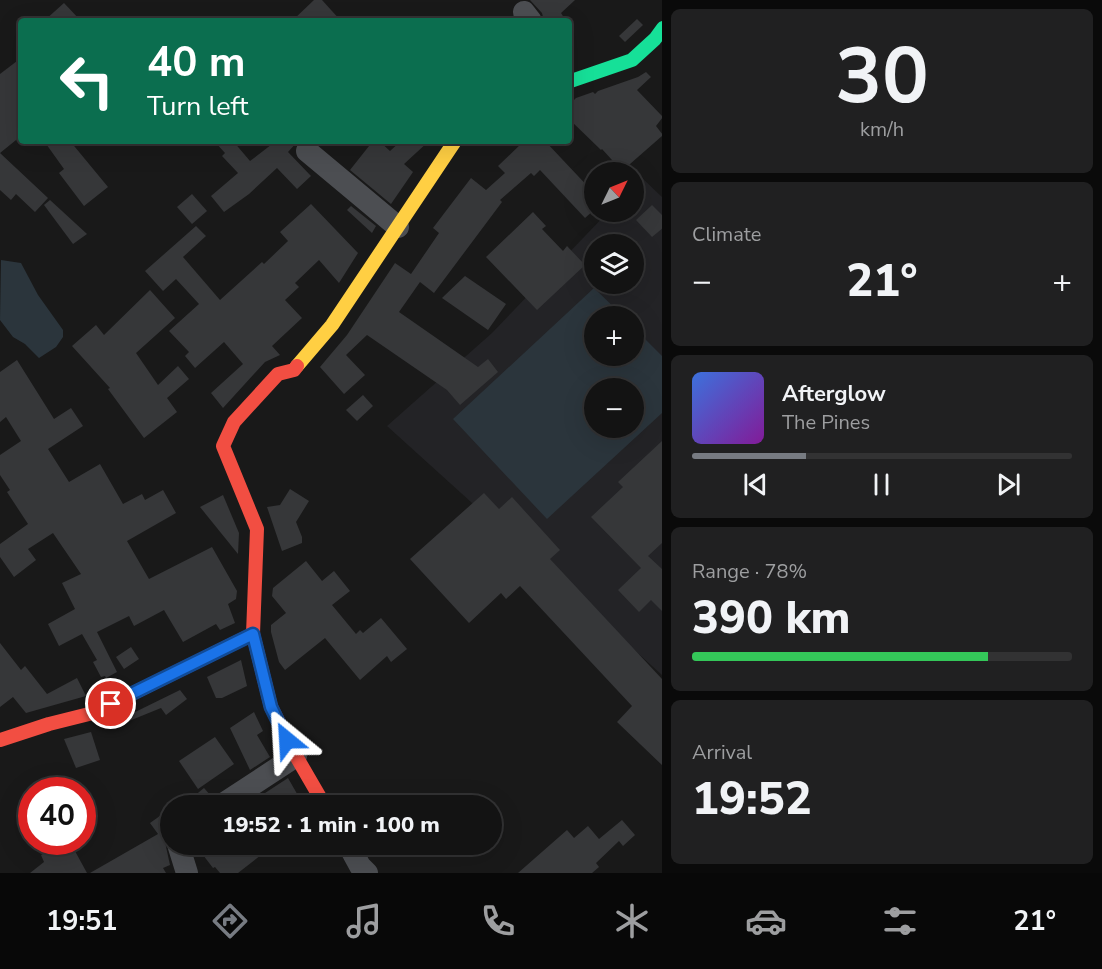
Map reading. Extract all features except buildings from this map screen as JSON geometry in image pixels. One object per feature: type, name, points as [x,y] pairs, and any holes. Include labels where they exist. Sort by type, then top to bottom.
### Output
[{"type":"street","points":[[572,77],[632,60],[662,29]]},
{"type":"street","points":[[319,795],[271,707],[253,634],[257,529],[223,446],[234,422],[278,374],[294,370],[332,325],[453,144]]},
{"type":"street","points":[[307,151],[398,227]]},
{"type":"street","points":[[0,740],[93,713],[253,634]]},
{"type":"street","points":[[237,795],[296,756]]},
{"type":"street","points":[[181,855],[187,873]]},
{"type":"street","points":[[354,855],[367,873]]},
{"type":"shaded area","points":[[644,180],[662,197],[662,675],[387,426],[492,333],[584,237],[584,294],[644,294],[644,234],[587,234],[598,222],[644,222]]},
{"type":"shaded area","points":[[1,260],[21,263],[38,295],[63,330],[63,337],[56,347],[39,358],[25,344],[13,337],[0,320]]},
{"type":"shaded area","points":[[588,294],[600,294],[613,306],[584,306],[584,366],[644,366],[644,338],[662,356],[662,413],[644,430],[644,378],[584,378],[584,438],[635,438],[547,519],[453,419]]},
{"type":"traffic: fast","points":[[572,81],[632,60],[662,29]]},
{"type":"traffic: slow","points":[[297,366],[332,325],[453,144]]},
{"type":"traffic: jam","points":[[297,366],[294,370],[278,374],[234,422],[223,446],[257,529],[253,634],[271,707],[319,795]]},
{"type":"traffic: jam","points":[[0,740],[93,713],[253,634]]},
{"type":"route","points":[[111,704],[253,634],[271,707],[287,740]]}]
